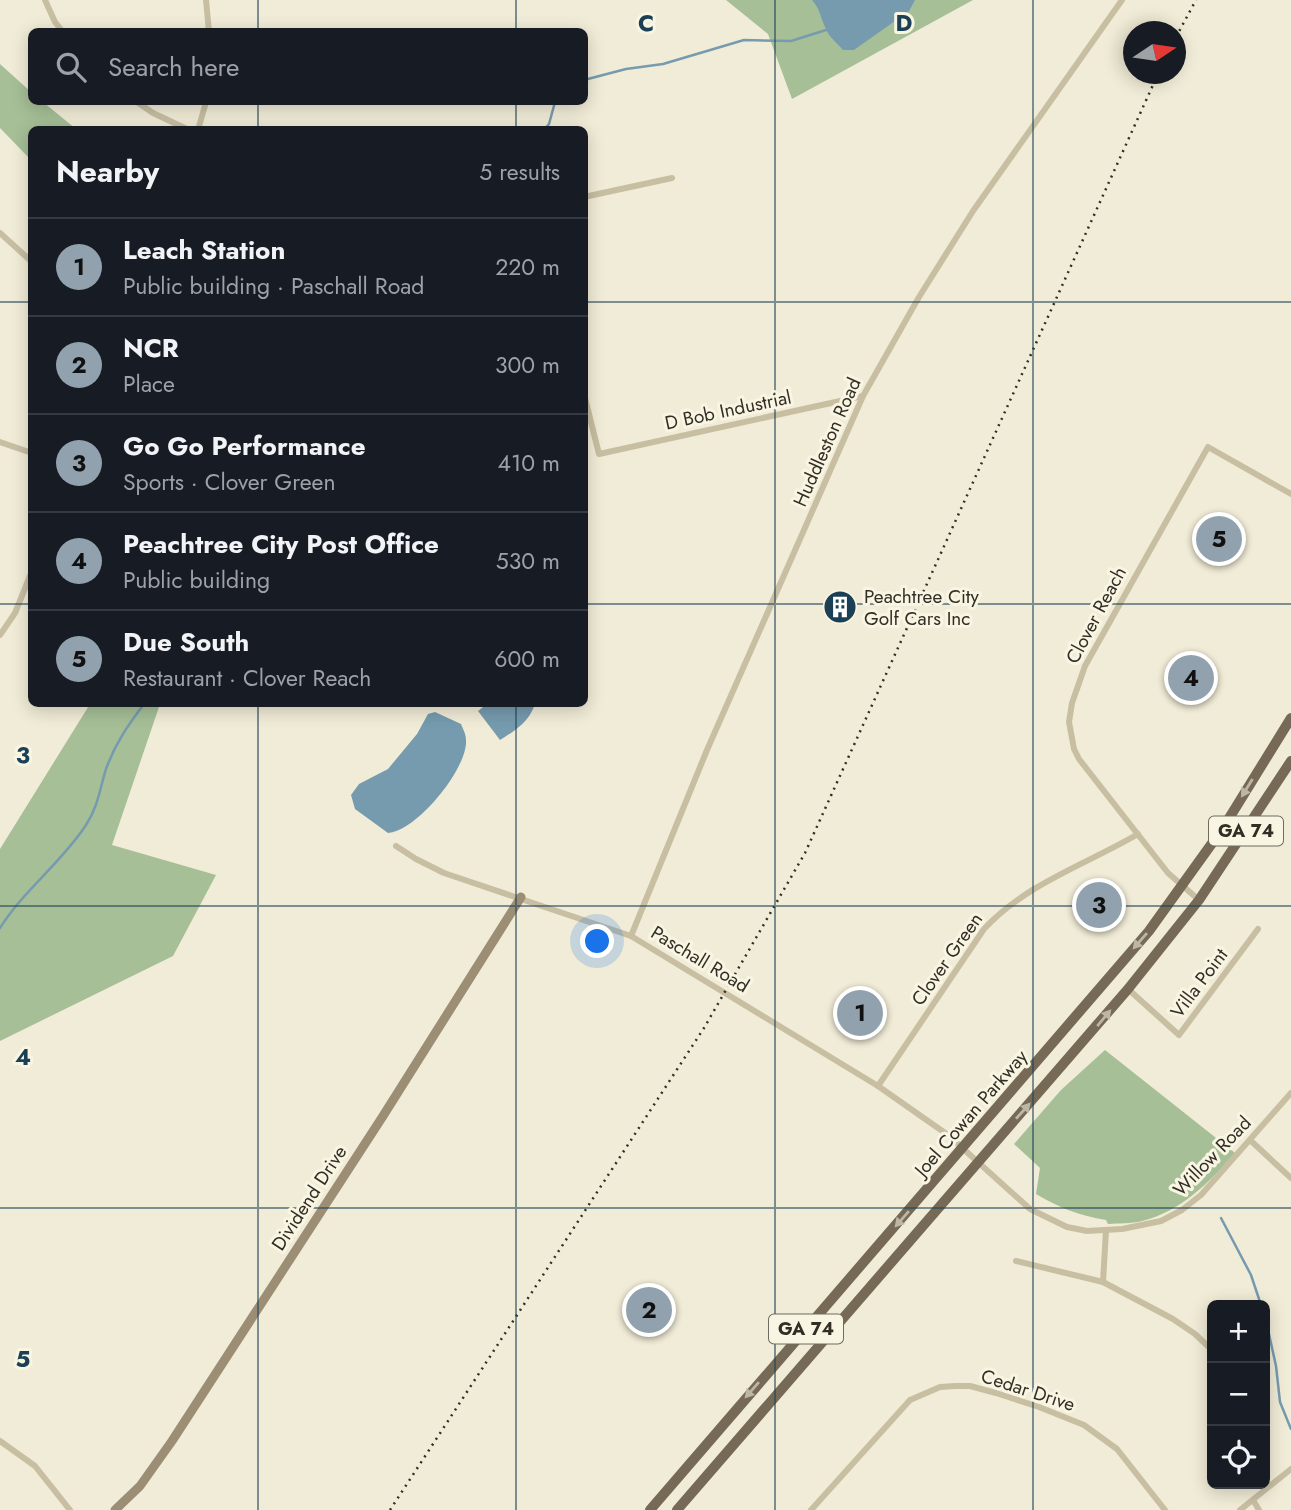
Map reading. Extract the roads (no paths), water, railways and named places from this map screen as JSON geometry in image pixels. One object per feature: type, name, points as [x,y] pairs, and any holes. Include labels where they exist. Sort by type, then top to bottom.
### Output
[{"type":"main road","name":"Joel Cowan Parkway","points":[[650,1510],[1149,931],[1223,828],[1291,718]]},
{"type":"main road","name":"Joel Cowan Parkway","points":[[677,1510],[1128,989],[1199,900],[1291,761]]},
{"type":"street","points":[[45,0],[60,28]]},
{"type":"street","points":[[206,0],[209,28]]},
{"type":"street","name":"Huddleston Road","points":[[631,936],[702,763],[863,396],[959,233],[1012,153],[1122,0]]},
{"type":"street","points":[[141,105],[181,126]]},
{"type":"street","points":[[199,126],[205,105]]},
{"type":"street","points":[[588,196],[672,178]]},
{"type":"street","points":[[0,233],[28,258]]},
{"type":"street","name":"D Bob Industrial","points":[[588,410],[599,454],[863,396]]},
{"type":"street","points":[[0,442],[28,452]]},
{"type":"street","name":"Clover Reach","points":[[1199,900],[1172,877],[1087,770],[1074,749],[1069,722],[1072,703],[1085,666],[1208,447],[1291,494]]},
{"type":"street","points":[[0,635],[15,613],[28,581]]},
{"type":"street","name":"Clover Green","points":[[878,1087],[984,929],[998,915],[1025,893],[1138,834]]},
{"type":"street","name":"Paschall Road","points":[[396,846],[444,873],[631,936],[878,1087],[948,1135],[962,1148]]},
{"type":"street","name":"Dividend Drive","points":[[115,1510],[140,1486],[172,1441],[362,1150],[521,897]]},
{"type":"street","name":"Villa Point","points":[[1128,989],[1179,1035],[1258,929]]},
{"type":"street","name":"Willow Road","points":[[962,1148],[1030,1209],[1067,1227],[1106,1230],[1161,1221],[1182,1210],[1200,1195],[1291,1093]]},
{"type":"street","points":[[1251,1140],[1291,1178]]},
{"type":"street","points":[[1103,1282],[1106,1230]]},
{"type":"street","points":[[1016,1261],[1103,1282],[1173,1319],[1207,1345]]},
{"type":"street","name":"Cedar Drive","points":[[811,1510],[910,1400],[940,1387],[970,1386],[1039,1407],[1084,1425],[1117,1449],[1165,1510]]},
{"type":"street","points":[[0,1441],[41,1472],[70,1510]]},
{"type":"street","points":[[1240,1510],[1291,1469]]},
{"type":"street","points":[[1253,1500],[1259,1510]]},
{"type":"water","points":[[812,0],[915,0],[909,11],[854,50],[843,50],[828,33]]},
{"type":"water","points":[[483,707],[534,707],[526,721],[500,740],[478,711]]},
{"type":"water","points":[[435,712],[461,724],[466,738],[459,766],[426,810],[400,830],[388,833],[355,809],[351,795],[359,784],[388,769],[417,734],[428,714]]},
{"type":"waterway","points":[[588,79],[626,69],[663,64],[744,40],[791,41],[826,30]]},
{"type":"waterway","points":[[547,126],[554,105]]},
{"type":"waterway","points":[[0,928],[86,825],[96,804],[113,751],[142,707]]},
{"type":"waterway","points":[[1221,1218],[1251,1275],[1259,1300]]},
{"type":"waterway","points":[[1270,1339],[1280,1402],[1291,1429]]},
{"type":"railway","points":[[1185,21],[1196,0]]},
{"type":"railway","points":[[390,1510],[704,1028],[805,853],[1153,84]]},
{"type":"place","name":"Due South","points":[[1219,539]]},
{"type":"place","name":"Peachtree City Golf Cars Inc","points":[[840,607]]},
{"type":"place","name":"Peachtree City Post Office","points":[[1191,678]]},
{"type":"place","name":"Go Go Performance","points":[[1099,905]]},
{"type":"place","name":"Leach Station","points":[[860,1013]]},
{"type":"place","name":"NCR","points":[[649,1310]]}]
